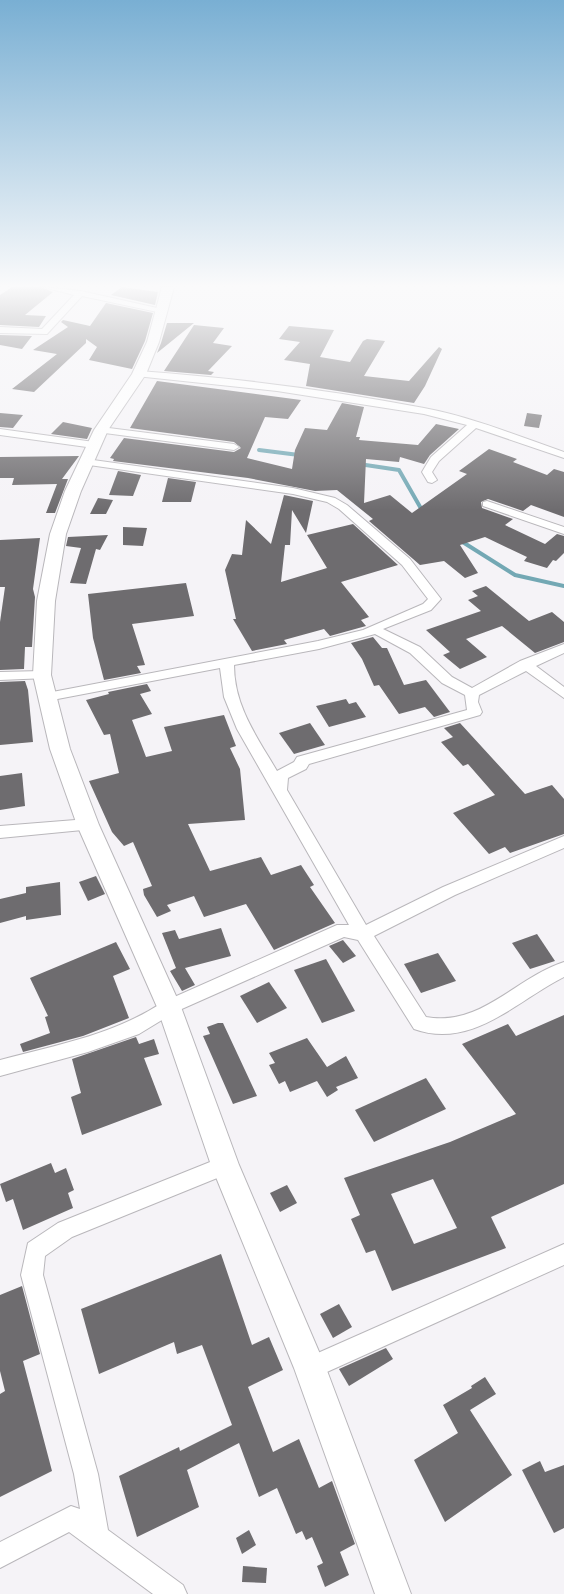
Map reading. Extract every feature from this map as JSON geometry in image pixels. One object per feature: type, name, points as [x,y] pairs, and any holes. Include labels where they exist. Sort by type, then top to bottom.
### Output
[{"type":"street","points":[[145,361],[140,374],[94,446],[58,534],[46,601],[44,686],[60,749],[88,825],[169,1007],[225,1164],[310,1368],[393,1594]]},
{"type":"street","points":[[140,374],[199,378],[425,411],[474,424],[564,455]]},
{"type":"street","points":[[432,480],[427,472],[435,459],[474,424]]},
{"type":"street","points":[[0,432],[94,446],[331,500],[343,507],[406,562],[435,599],[427,607],[352,637]]},
{"type":"street","points":[[94,446],[234,447]]},
{"type":"street","points":[[487,504],[564,531]]},
{"type":"street","points":[[0,676],[44,686],[205,667],[376,630],[415,650],[447,680],[472,693]]},
{"type":"street","points":[[472,693],[509,676],[525,664],[564,648]]},
{"type":"street","points":[[227,663],[225,681],[238,717],[270,768],[280,790],[363,934],[383,962],[408,1008],[420,1024],[434,1029],[463,1025],[510,1004],[564,969]]},
{"type":"street","points":[[525,664],[564,694]]},
{"type":"street","points":[[205,667],[225,681]]},
{"type":"street","points":[[270,768],[476,712],[471,702],[472,693]]},
{"type":"street","points":[[280,790],[281,775],[301,765],[302,761]]},
{"type":"street","points":[[0,832],[88,825]]},
{"type":"street","points":[[0,1068],[93,1041],[153,1020],[169,1007],[343,930],[363,934],[449,891],[564,842]]},
{"type":"street","points":[[97,1538],[86,1474],[32,1275],[35,1250],[66,1230],[225,1164]]},
{"type":"street","points":[[310,1368],[564,1254]]},
{"type":"street","points":[[0,1555],[71,1518],[174,1594]]},
{"type":"building","points":[[48,361],[66,361],[34,392],[12,389]]},
{"type":"building","points":[[96,361],[136,361],[132,369]]},
{"type":"building","points":[[170,361],[217,361],[208,371],[214,372],[211,375],[164,371]]},
{"type":"building","points":[[293,361],[373,361],[364,376],[409,381],[426,361],[436,361],[414,403],[306,386],[310,364]]},
{"type":"building","points":[[157,381],[301,400],[288,419],[265,417],[247,458],[292,469],[295,450],[305,428],[327,430],[342,403],[364,407],[356,437],[360,437],[359,440],[418,445],[436,424],[459,429],[430,455],[424,464],[400,457],[399,462],[366,459],[364,503],[390,495],[412,513],[467,474],[459,471],[489,449],[517,459],[513,462],[547,475],[554,469],[564,472],[564,517],[531,505],[523,511],[488,499],[481,502],[482,508],[513,519],[505,525],[545,544],[557,534],[564,536],[564,553],[556,561],[553,560],[547,568],[524,561],[527,557],[485,537],[460,545],[478,573],[465,578],[444,561],[420,565],[369,521],[373,519],[337,490],[315,491],[248,478],[113,461],[114,459],[110,458],[124,438],[234,452],[241,448],[234,442],[130,428]]},
{"type":"building","points":[[0,413],[23,415],[13,428],[0,427]]},
{"type":"building","points":[[527,413],[542,415],[539,428],[524,426]]},
{"type":"building","points":[[63,422],[92,428],[87,439],[51,434]]},
{"type":"building","points":[[79,456],[62,479],[68,479],[55,513],[46,513],[57,484],[12,485],[14,478],[0,478],[0,457]]},
{"type":"building","points":[[118,471],[141,475],[133,496],[109,495]]},
{"type":"building","points":[[168,478],[196,482],[191,502],[162,502]]},
{"type":"building","points":[[284,495],[313,501],[306,533],[292,510],[290,545],[285,545],[281,582],[327,568],[307,535],[353,524],[398,565],[341,582],[369,617],[361,620],[366,626],[330,636],[324,629],[284,640],[287,644],[252,651],[233,619],[236,619],[225,570],[232,554],[242,555],[246,520],[271,544]]},
{"type":"building","points":[[98,498],[113,500],[106,514],[90,514]]},
{"type":"building","points":[[123,527],[147,528],[143,546],[123,545]]},
{"type":"building","points":[[108,535],[100,550],[96,549],[86,584],[70,583],[81,548],[66,546],[68,537]]},
{"type":"building","points":[[40,538],[33,589],[35,597],[32,647],[25,647],[24,669],[0,670],[0,622],[5,587],[0,587],[0,540]]},
{"type":"building","points":[[186,583],[194,616],[132,624],[145,665],[137,666],[141,673],[104,680],[93,638],[88,594]]},
{"type":"building","points":[[486,586],[529,621],[552,612],[564,622],[564,642],[535,653],[502,626],[466,639],[487,657],[460,669],[443,655],[450,652],[426,630],[481,611],[468,600],[478,596],[472,591]]},
{"type":"building","points":[[373,637],[382,648],[387,648],[404,685],[426,680],[450,712],[434,717],[425,707],[399,714],[379,685],[374,686],[362,659],[351,643]]},
{"type":"building","points":[[25,681],[28,690],[33,742],[0,745],[0,682]]},
{"type":"building","points":[[147,684],[151,691],[140,694],[152,714],[132,720],[146,757],[172,751],[164,727],[224,715],[236,746],[230,748],[240,769],[245,820],[188,824],[210,871],[261,857],[271,875],[301,865],[314,885],[310,887],[335,923],[274,950],[246,904],[204,917],[194,896],[167,905],[171,911],[157,917],[144,895],[143,889],[152,886],[133,842],[124,846],[112,832],[89,781],[119,773],[110,734],[104,735],[86,700],[109,694],[108,692]]},
{"type":"building","points":[[346,699],[349,704],[356,702],[366,717],[329,727],[316,706]]},
{"type":"building","points":[[310,723],[325,745],[294,754],[279,733]]},
{"type":"building","points":[[460,723],[525,794],[552,785],[564,799],[564,834],[510,853],[505,847],[489,854],[453,813],[495,795],[468,764],[463,766],[441,742],[453,737],[444,728]]},
{"type":"building","points":[[22,773],[25,806],[0,810],[0,776]]},
{"type":"building","points":[[96,876],[105,894],[88,901],[79,882]]},
{"type":"building","points":[[60,882],[61,915],[26,920],[26,916],[0,923],[0,899],[26,893],[26,887]]},
{"type":"building","points":[[221,928],[231,956],[185,968],[195,985],[182,991],[170,971],[176,968],[162,933],[175,930],[179,939]]},
{"type":"building","points":[[537,934],[555,961],[530,969],[512,943]]},
{"type":"building","points":[[343,940],[356,956],[343,963],[329,946]]},
{"type":"building","points":[[116,942],[130,969],[113,976],[129,1018],[83,1036],[23,1052],[20,1044],[50,1033],[45,1017],[48,1016],[30,978]]},
{"type":"building","points":[[438,953],[456,981],[421,993],[404,964]]},
{"type":"building","points":[[326,959],[355,1011],[322,1023],[294,970]]},
{"type":"building","points":[[269,982],[287,1008],[257,1023],[240,996]]},
{"type":"building","points":[[564,1015],[564,1184],[491,1217],[506,1248],[392,1291],[375,1250],[366,1253],[351,1219],[360,1215],[344,1178],[450,1142],[516,1114],[462,1044],[508,1024],[516,1036]],"holes":[[[433,1179],[457,1228],[414,1244],[391,1194]]]},
{"type":"building","points":[[223,1023],[257,1096],[233,1104],[203,1036],[210,1034],[207,1027]]},
{"type":"building","points":[[136,1037],[139,1044],[154,1039],[159,1054],[144,1058],[162,1105],[82,1135],[71,1097],[81,1093],[72,1059]]},
{"type":"building","points":[[307,1038],[327,1067],[346,1056],[358,1078],[336,1087],[338,1090],[327,1097],[317,1081],[290,1092],[285,1081],[279,1084],[269,1065],[275,1063],[269,1053]]},
{"type":"building","points":[[426,1078],[446,1109],[374,1142],[355,1110]]},
{"type":"building","points":[[51,1163],[55,1173],[66,1168],[74,1190],[68,1193],[73,1208],[23,1230],[13,1199],[6,1202],[0,1184]]},
{"type":"building","points":[[287,1185],[297,1203],[280,1212],[270,1193]]},
{"type":"building","points":[[221,1254],[252,1345],[269,1337],[283,1370],[248,1387],[273,1452],[299,1439],[319,1488],[332,1481],[355,1544],[340,1552],[349,1575],[325,1587],[317,1566],[323,1563],[312,1537],[306,1540],[302,1531],[296,1534],[277,1488],[259,1497],[239,1443],[187,1470],[199,1507],[137,1537],[119,1476],[179,1447],[180,1451],[232,1425],[202,1345],[177,1354],[174,1342],[99,1374],[81,1309]]},
{"type":"building","points":[[22,1286],[40,1354],[23,1361],[52,1471],[0,1497],[0,1394],[5,1391],[0,1371],[0,1295]]},
{"type":"building","points":[[339,1304],[352,1327],[333,1338],[320,1314]]},
{"type":"building","points":[[386,1348],[393,1359],[349,1386],[339,1369]]},
{"type":"building","points":[[485,1377],[496,1394],[470,1410],[512,1475],[445,1522],[414,1460],[458,1433],[443,1405],[472,1388],[471,1386]]},
{"type":"building","points":[[540,1461],[545,1472],[564,1465],[564,1528],[554,1533],[522,1470]]},
{"type":"building","points":[[249,1530],[256,1545],[242,1554],[236,1538]]},
{"type":"building","points":[[243,1566],[267,1568],[266,1583],[242,1582]]},
{"type":"waterway","points":[[259,450],[299,455]]},
{"type":"waterway","points":[[359,464],[399,470],[423,512]]},
{"type":"waterway","points":[[461,541],[515,575],[564,586]]}]
